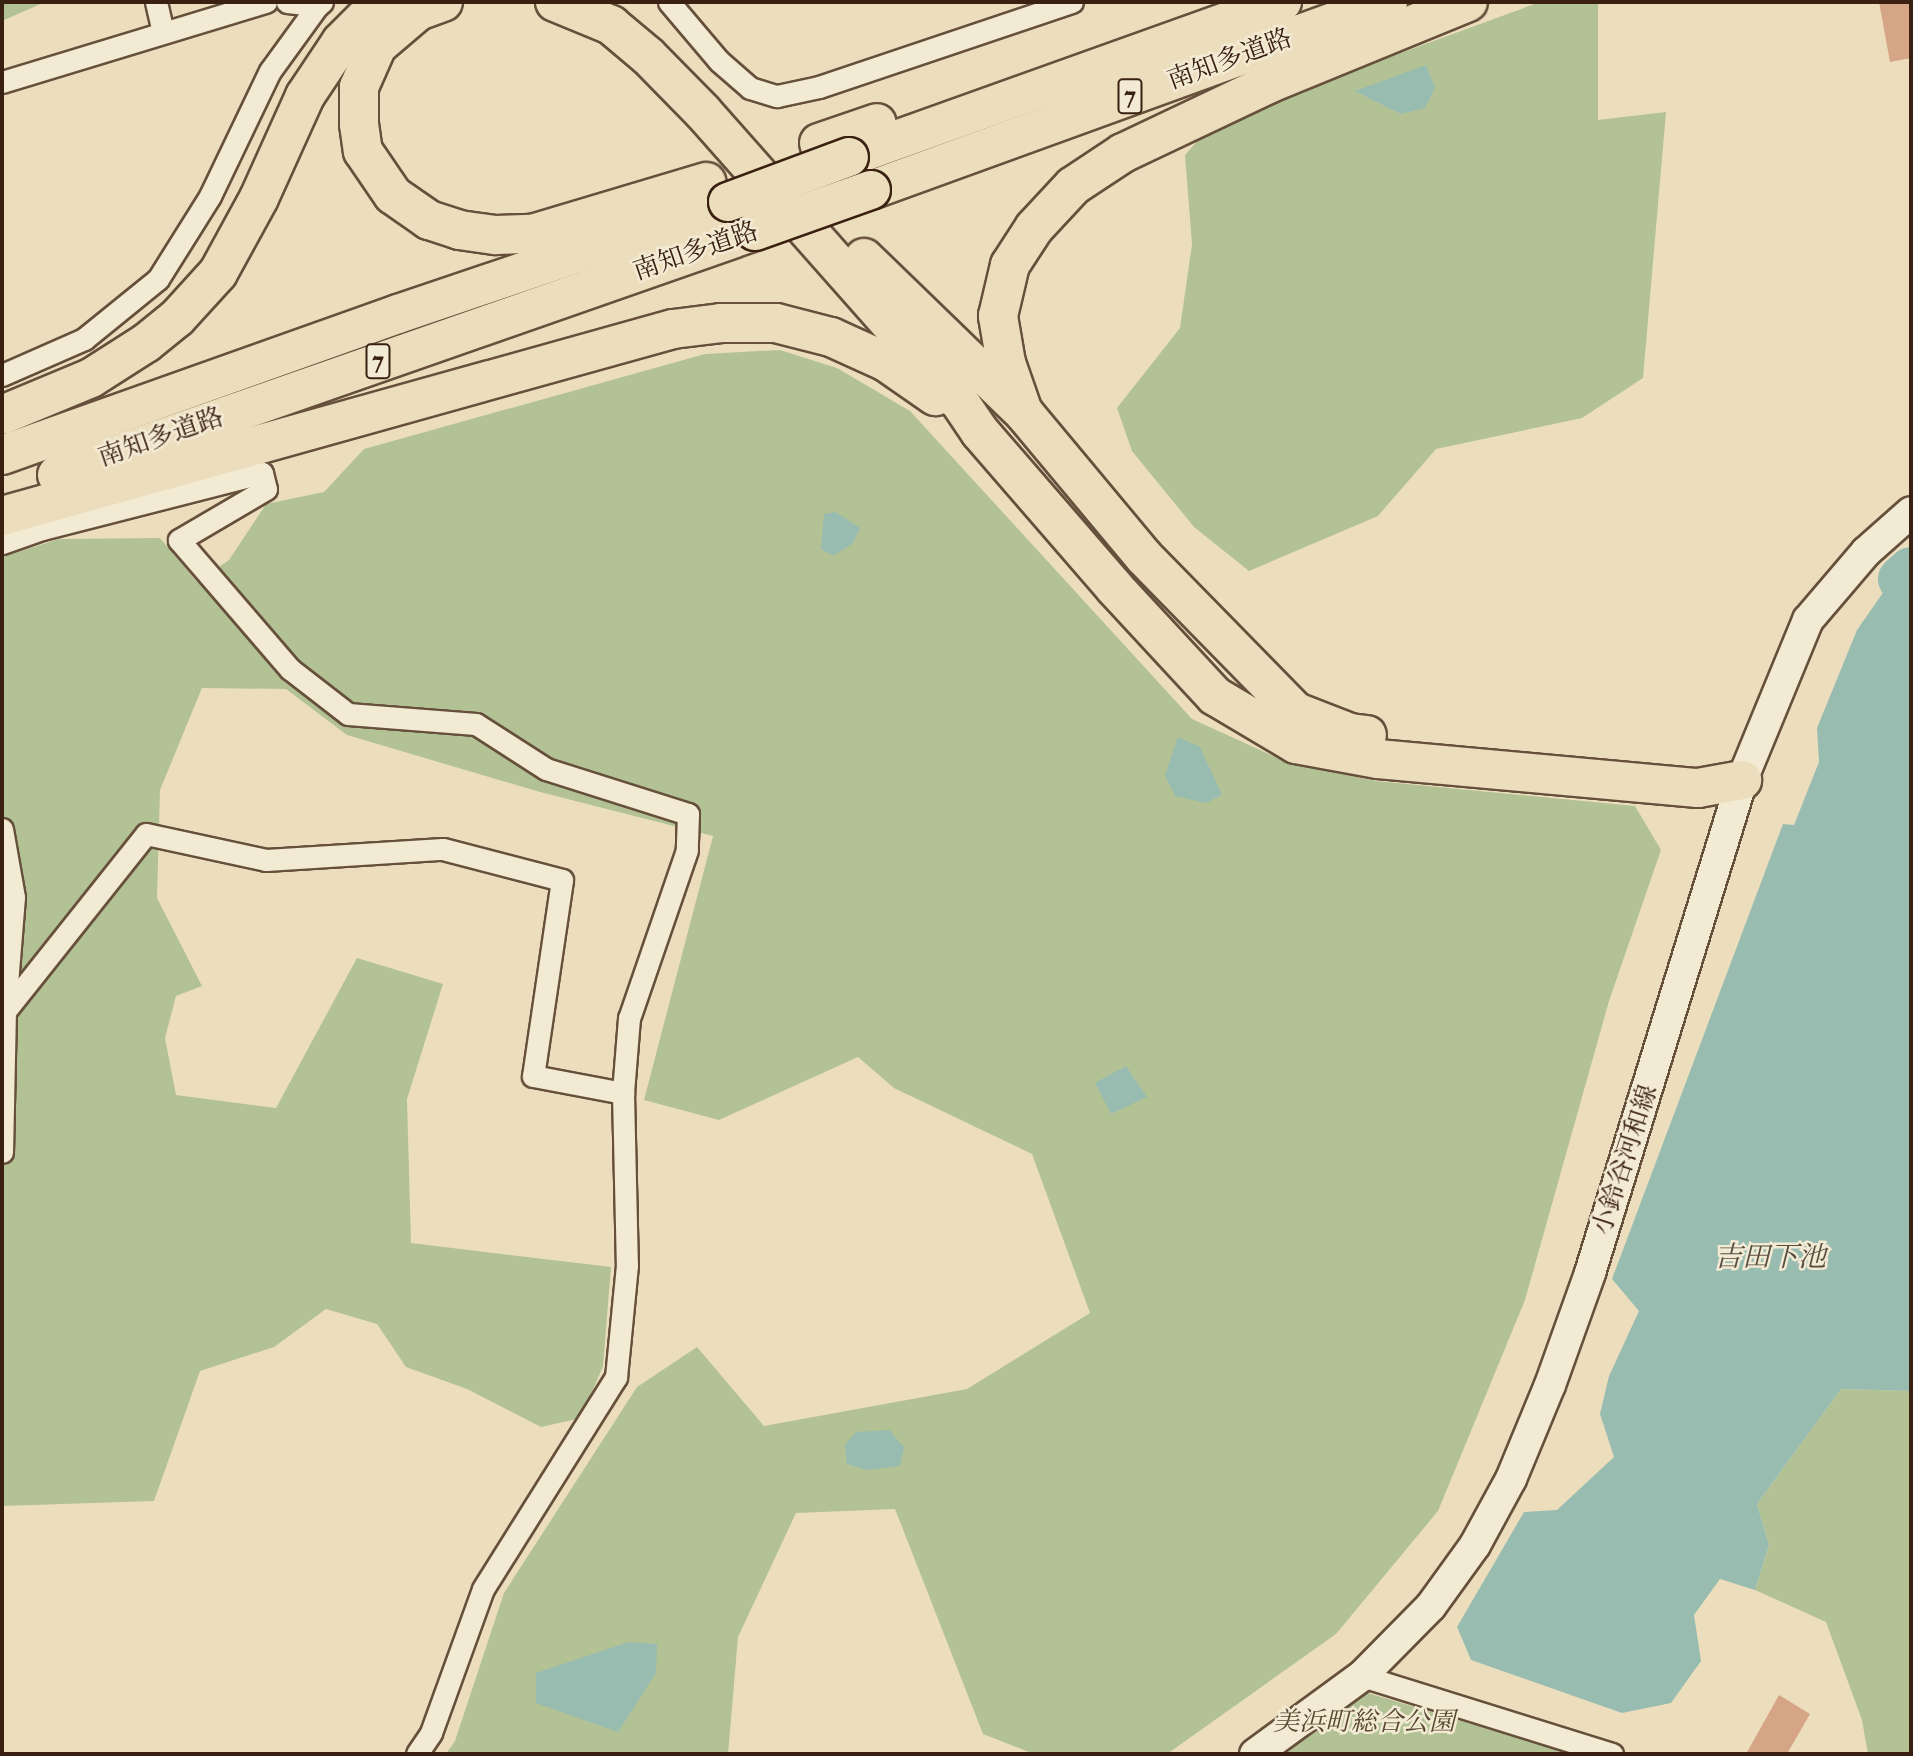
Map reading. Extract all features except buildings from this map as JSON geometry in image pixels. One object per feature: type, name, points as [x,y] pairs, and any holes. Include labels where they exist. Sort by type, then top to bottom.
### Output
[{"type":"highway","points":[[2,415],[91,378],[146,343],[177,318],[218,273],[259,198],[305,96],[341,42],[369,14],[388,2]]},
{"type":"highway","points":[[443,2],[418,11],[377,46],[359,87],[359,124],[363,151],[378,177],[393,195],[429,220],[459,230],[496,235],[533,234],[717,192]]},
{"type":"highway","points":[[555,2],[611,25],[648,56],[827,250],[959,401],[980,432],[1115,588],[1215,696],[1296,744],[1378,759],[1698,788],[1742,780]]},
{"type":"highway","points":[[613,2],[656,37],[711,91],[851,245],[1024,413],[1144,557],[1296,712],[1350,733],[1526,751],[1699,762],[1742,780]]},
{"type":"highway","name":"南知多道路","points":[[2,455],[398,314],[834,150],[1088,71],[1282,2]]},
{"type":"highway","name":"南知多道路","points":[[2,494],[871,190],[1388,2]]},
{"type":"highway","points":[[1024,413],[1006,363],[998,316],[1010,265],[1034,228],[1073,186],[1123,153],[1268,84],[1468,2]]},
{"type":"highway","points":[[2,516],[673,329],[721,323],[776,323],[831,337],[886,362],[980,432]]},
{"type":"main road","name":"小鈴谷河和線","points":[[1255,1754],[1362,1676],[1431,1606],[1475,1545],[1511,1479],[1550,1385],[1598,1247],[1742,780],[1808,620],[1866,552],[1911,512]]},
{"type":"street","points":[[156,2],[163,32]]},
{"type":"street","points":[[2,82],[266,2]]},
{"type":"street","points":[[287,2],[320,3]]},
{"type":"street","points":[[669,2],[719,61],[750,88],[777,96],[819,87],[1072,2]]},
{"type":"street","points":[[2,375],[84,339],[158,279],[210,196],[270,71],[320,3]]},
{"type":"street","points":[[2,544],[42,529],[261,473],[266,489],[179,540],[290,669],[348,714],[475,724],[545,769],[688,814],[687,850],[629,1018],[623,1093],[627,1265],[616,1377],[483,1590],[431,1733],[417,1754]]},
{"type":"street","points":[[2,829],[15,897],[3,1013],[2,1152]]},
{"type":"street","points":[[3,1013],[146,834],[265,860],[443,849],[562,880],[533,1076],[623,1093]]},
{"type":"street","points":[[1362,1676],[1612,1754]]},
{"type":"green space","points":[[2,2],[45,2],[2,21]]},
{"type":"green space","points":[[1540,2],[1598,2],[1598,120],[1666,112],[1643,378],[1582,418],[1436,449],[1378,516],[1249,571],[1194,527],[1132,451],[1117,408],[1180,328],[1192,244],[1185,155],[1215,121]]},
{"type":"green space","points":[[780,350],[837,368],[910,411],[1192,719],[1286,762],[1376,781],[1635,806],[1661,850],[1609,1001],[1525,1300],[1438,1511],[1336,1634],[1167,1754],[1034,1754],[983,1734],[895,1509],[796,1513],[738,1637],[728,1754],[446,1754],[455,1741],[504,1593],[637,1387],[697,1347],[764,1426],[967,1389],[1090,1313],[1032,1154],[894,1088],[858,1057],[719,1120],[644,1100],[713,836],[540,792],[347,735],[286,689],[202,688],[160,790],[157,898],[202,986],[176,996],[165,1038],[176,1095],[276,1108],[357,958],[443,984],[407,1099],[411,1243],[611,1267],[603,1366],[581,1418],[541,1427],[467,1389],[406,1367],[377,1324],[326,1309],[274,1347],[200,1371],[154,1501],[2,1506],[2,557],[59,539],[160,538],[197,582],[229,560],[266,504],[324,492],[364,449],[705,354]]},
{"type":"green space","points":[[1841,1389],[1911,1391],[1911,1754],[1868,1754],[1862,1720],[1826,1622],[1755,1590],[1769,1545],[1757,1504]]},
{"type":"green space","name":"美浜町総合公園","points":[[1358,1690],[1572,1754],[1277,1754]]},
{"type":"water","points":[[1426,65],[1435,88],[1425,108],[1401,114],[1355,91]]},
{"type":"water","points":[[836,512],[860,528],[853,543],[833,556],[821,549],[824,514]]},
{"type":"water","name":"吉田下池","points":[[1896,574],[1906,585],[1911,583],[1911,1391],[1841,1389],[1757,1504],[1769,1545],[1755,1590],[1720,1579],[1694,1615],[1701,1661],[1671,1703],[1622,1713],[1471,1660],[1457,1627],[1524,1512],[1557,1510],[1614,1457],[1600,1414],[1609,1376],[1639,1311],[1612,1279],[1783,824],[1794,825],[1819,762],[1817,728],[1857,630]]},
{"type":"water","points":[[1178,737],[1200,747],[1222,795],[1206,803],[1175,796],[1165,775]]},
{"type":"water","points":[[1126,1066],[1147,1097],[1111,1114],[1095,1083]]},
{"type":"water","points":[[889,1430],[904,1447],[900,1466],[868,1470],[847,1464],[845,1445],[856,1432]]},
{"type":"water","points":[[629,1642],[657,1644],[656,1673],[618,1732],[536,1703],[536,1673]]},
{"type":"waterway","points":[[1901,579],[1911,570]]}]
